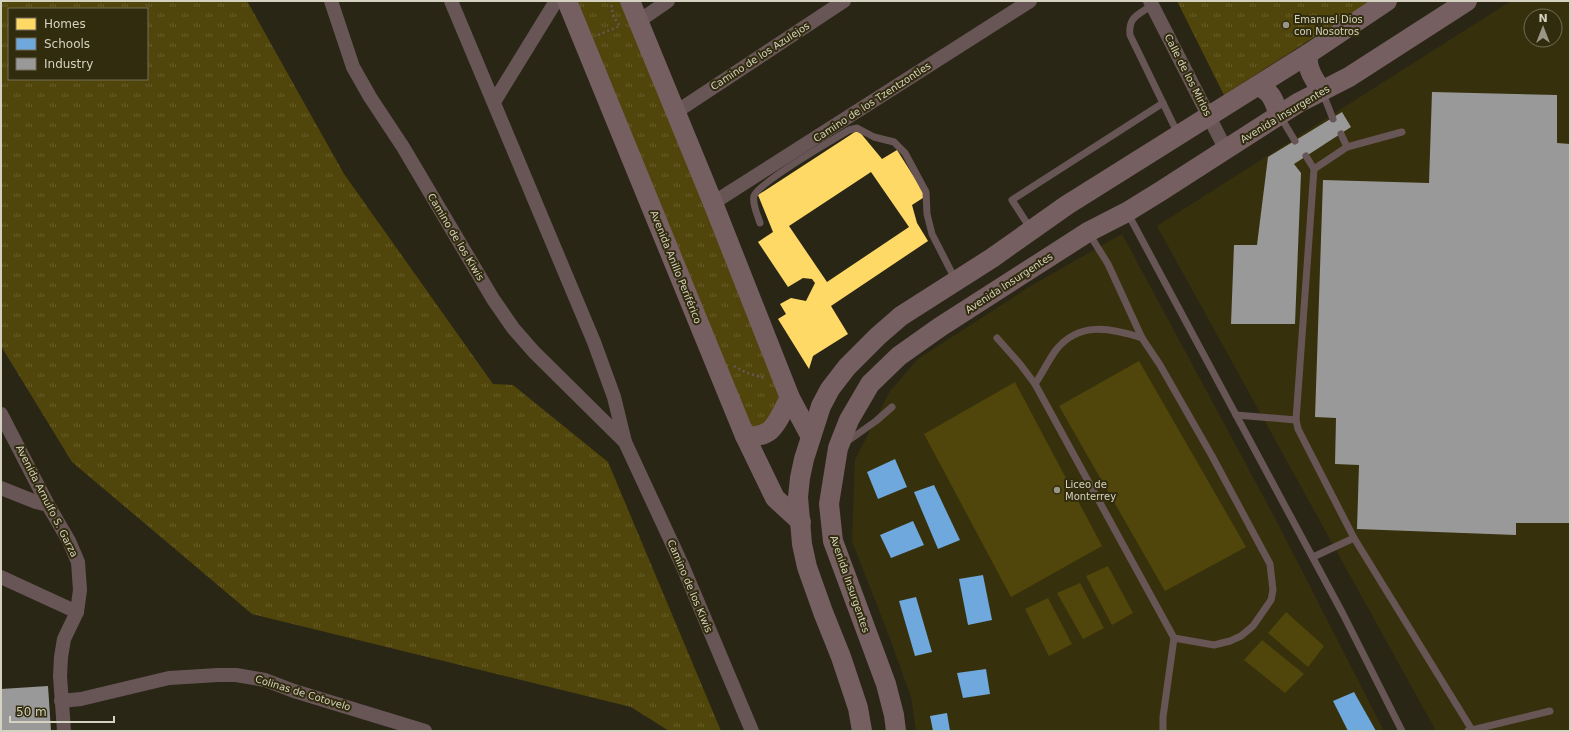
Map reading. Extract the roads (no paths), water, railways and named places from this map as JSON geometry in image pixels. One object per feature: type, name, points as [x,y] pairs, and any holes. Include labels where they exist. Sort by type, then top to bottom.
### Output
[{"type":"main road","name":"Avenida Anillo Periférico","points":[[568,1],[745,436],[769,488],[776,498],[801,522]]},
{"type":"main road","points":[[630,1],[713,203],[790,398],[811,437]]},
{"type":"main road","points":[[862,731],[858,708],[841,657],[807,567],[802,544],[798,497],[800,478],[804,459],[821,406],[830,389],[846,367],[901,316],[956,281],[1067,205],[1308,54],[1387,1]]},
{"type":"main road","name":"Avenida Insurgentes","points":[[896,731],[894,715],[886,684],[854,603],[833,541],[829,504],[838,448],[849,420],[870,384],[899,356],[940,327],[1088,232],[1127,212],[1321,90],[1349,77],[1467,1]]},
{"type":"main road","points":[[1308,54],[1307,60],[1310,71],[1321,90]]},
{"type":"main road","points":[[1257,86],[1270,92],[1274,98],[1279,115]]},
{"type":"main road","points":[[745,436],[762,436],[773,429],[790,398]]},
{"type":"street","name":"Camino de los Kiwis","points":[[331,1],[353,68],[403,147],[493,299],[513,328],[534,352],[625,442]]},
{"type":"street","name":"Camino de los Kiwis","points":[[452,1],[594,342],[614,397],[625,442],[683,567],[752,731]]},
{"type":"street","points":[[494,102],[556,1]]},
{"type":"street","points":[[638,21],[668,1]]},
{"type":"street","name":"Camino de los Azulejos","points":[[676,112],[844,1]]},
{"type":"street","name":"Camino de los Tzentzontles","points":[[713,203],[1030,1]]},
{"type":"street","name":"Calle de los Mirlos","points":[[1151,3],[1226,150]]},
{"type":"street","name":"Avenida Arnulfo S. Garza","points":[[1,414],[48,505],[69,541],[78,562],[80,590],[77,612],[64,639],[61,657],[61,701],[64,731]]},
{"type":"street","points":[[1,488],[36,502],[48,505]]},
{"type":"street","points":[[1,577],[77,612]]},
{"type":"street","name":"Colinas de Cotovelo","points":[[61,701],[81,699],[169,678],[218,675],[236,676],[265,680],[294,691],[425,731]]},
{"type":"lane","points":[[1151,3],[1132,18],[1129,26],[1130,35],[1179,136]]},
{"type":"lane","points":[[1321,90],[1333,119]]},
{"type":"lane","points":[[1032,230],[1012,200],[1163,104]]},
{"type":"lane","points":[[1279,115],[1296,141]]},
{"type":"lane","points":[[760,223],[754,196],[761,188],[803,158],[849,130],[857,128],[874,137],[894,142],[905,153],[926,192],[927,214],[932,234],[956,281]]},
{"type":"lane","points":[[1314,169],[1347,147],[1402,132]]},
{"type":"lane","points":[[1341,134],[1347,147]]},
{"type":"lane","points":[[1306,156],[1314,169],[1296,420],[1298,429],[1354,538],[1470,730],[1550,712]]},
{"type":"lane","points":[[1127,212],[1343,614],[1402,731]]},
{"type":"lane","points":[[1088,232],[1108,264],[1142,338],[1164,372],[1216,462],[1267,557],[1272,572],[1273,590],[1270,600],[1254,626],[1241,636],[1230,641],[1214,644],[1174,638]]},
{"type":"lane","points":[[1036,384],[1056,350],[1067,339],[1081,332],[1110,329],[1142,338]]},
{"type":"lane","points":[[997,338],[1036,384],[1174,638],[1163,717],[1163,731]]},
{"type":"lane","points":[[838,448],[876,421],[892,407]]},
{"type":"lane","points":[[1236,415],[1296,420]]},
{"type":"lane","points":[[1312,557],[1354,538]]},
{"type":"place","name":"Emanuel Dios con Nosotros","points":[[1286,25]]},
{"type":"place","name":"Liceo de Monterrey","points":[[1057,490]]}]
